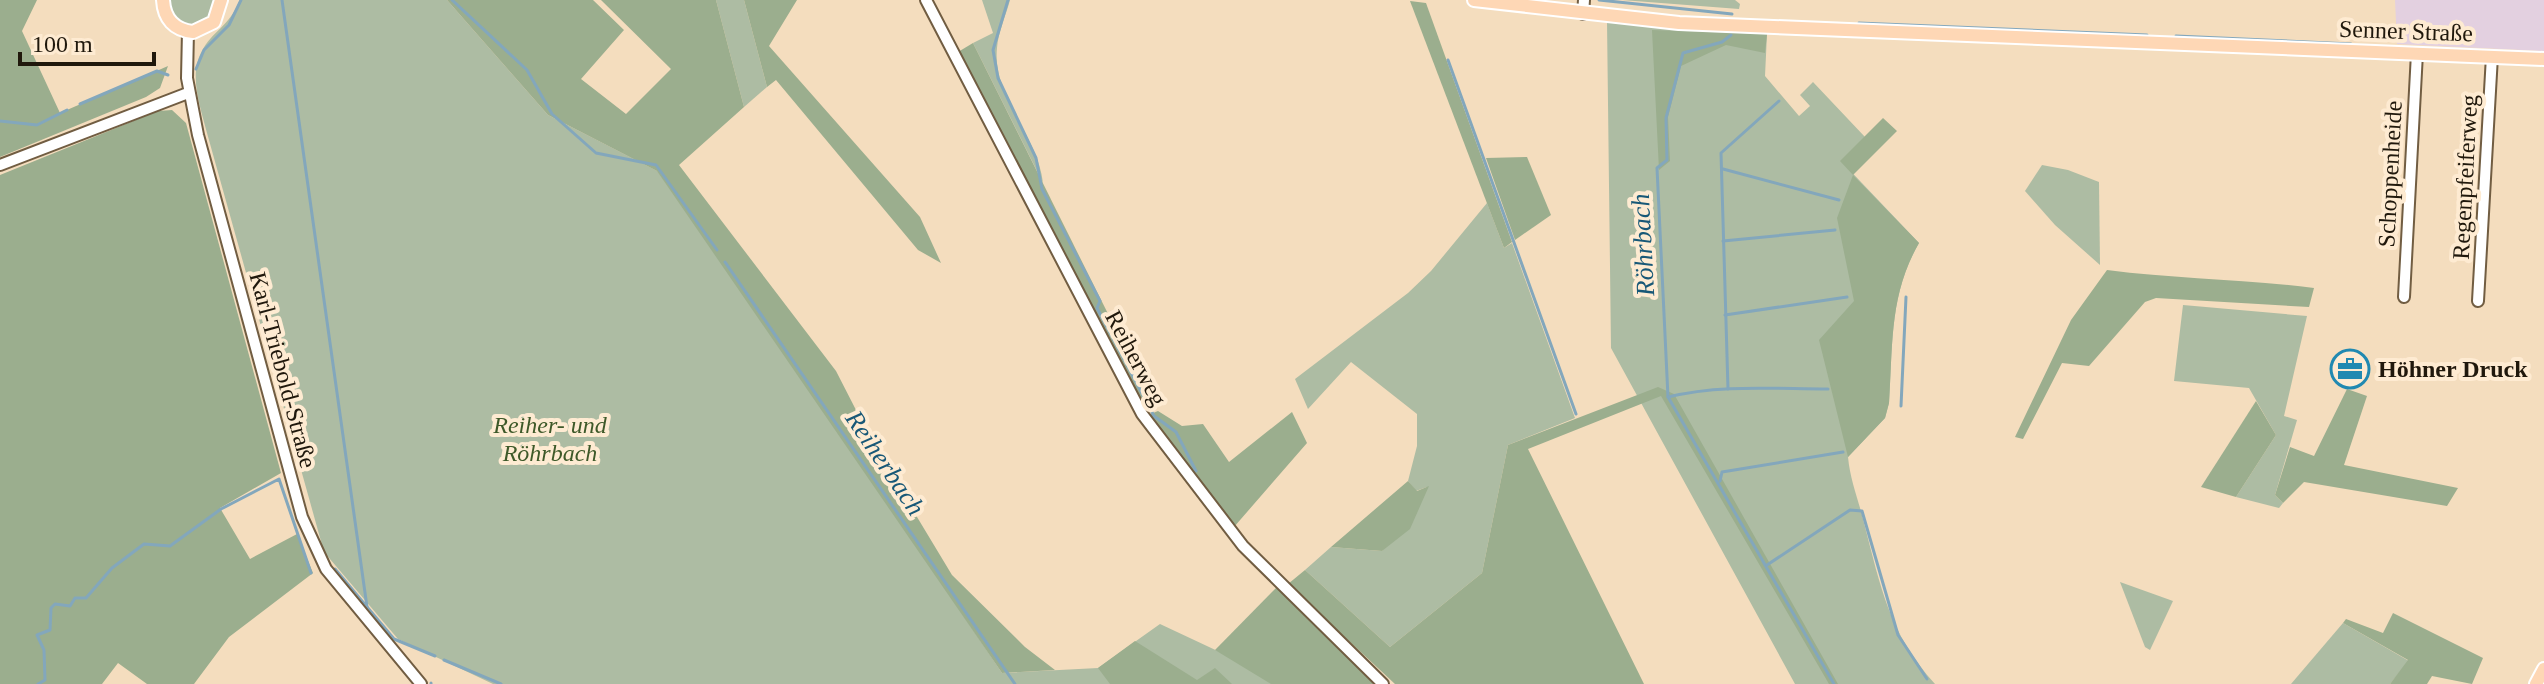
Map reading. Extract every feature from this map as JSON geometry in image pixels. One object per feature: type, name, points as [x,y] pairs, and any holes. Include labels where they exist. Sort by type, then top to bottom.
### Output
[{"type":"main road","points":[[163,0],[167,18],[188,31],[204,29],[214,22],[221,0]]},
{"type":"main road","name":"Senner Straße","points":[[1474,0],[1583,14],[1695,23],[2544,59]]},
{"type":"main road","points":[[2536,684],[2544,669]]},
{"type":"street","name":"Reiherweg","points":[[926,0],[1142,414],[1243,546],[1383,684]]},
{"type":"street","points":[[1583,14],[1584,0]]},
{"type":"street","name":"Karl-Triebold-Straße","points":[[188,31],[188,93],[289,470],[316,553],[421,684]]},
{"type":"street","name":"Schoppenheide","points":[[2404,297],[2417,53]]},
{"type":"street","name":"Regenpfeiferweg","points":[[2478,301],[2492,56]]},
{"type":"street","points":[[0,165],[188,93]]},
{"type":"shaded area","points":[[2395,0],[2544,0],[2544,51],[2397,44]]},
{"type":"green space","points":[[0,0],[37,0],[22,31],[60,113],[168,66],[160,88],[146,97],[0,157]]},
{"type":"green space","points":[[168,0],[216,0],[210,18],[193,27],[173,18]]},
{"type":"green space","name":"Reiher- und Röhrbach","points":[[240,0],[447,0],[548,115],[667,176],[1002,673],[1098,668],[1160,624],[1288,684],[493,684],[398,639],[324,552],[199,103],[196,81],[198,60],[206,44],[231,17]]},
{"type":"green space","points":[[447,0],[593,0],[624,30],[581,79],[626,114],[671,69],[601,0],[716,0],[744,107],[679,165],[836,371],[876,449],[952,575],[1025,647],[1055,670],[1002,673],[657,171],[548,115]]},
{"type":"green space","points":[[716,0],[744,0],[767,87],[744,107]]},
{"type":"green space","points":[[744,0],[797,0],[769,46],[920,217],[941,263],[918,250],[776,80],[767,87]]},
{"type":"green space","points":[[982,0],[1010,0],[1000,30],[997,66],[1008,100],[1033,149],[1043,183],[973,43],[993,33]]},
{"type":"green space","points":[[1622,0],[1735,0],[1740,4],[1739,9]]},
{"type":"green space","points":[[1410,1],[1426,3],[1512,242],[1504,248]]},
{"type":"green space","points":[[1607,21],[1678,30],[1767,34],[1765,76],[1799,116],[1810,106],[1800,95],[1813,82],[1865,137],[1841,161],[1919,243],[1909,262],[1897,301],[1889,403],[1885,418],[1848,457],[1889,609],[1907,646],[1935,684],[1795,684],[1611,348]]},
{"type":"green space","points":[[1652,30],[1767,34],[1765,53],[1726,45],[1681,66],[1668,117],[1670,161],[1659,170]]},
{"type":"green space","points":[[973,43],[1153,404],[1143,408],[958,52]]},
{"type":"green space","points":[[172,110],[186,123],[281,473],[220,508],[250,559],[297,534],[313,573],[229,637],[194,684],[147,684],[118,663],[102,684],[0,684],[0,175],[158,111]]},
{"type":"green space","points":[[1883,118],[1897,131],[1853,175],[1840,161]]},
{"type":"green space","points":[[1527,157],[1551,215],[1515,240],[1486,158]]},
{"type":"green space","points":[[2042,165],[2068,170],[2099,182],[2100,265],[2055,225],[2025,191]]},
{"type":"green space","points":[[1853,175],[1919,243],[1909,262],[1897,301],[1889,403],[1885,418],[1848,457],[1819,340],[1854,301],[1837,218]]},
{"type":"green space","points":[[1487,203],[1504,248],[1512,243],[1575,418],[1508,445],[1482,573],[1390,647],[1305,570],[1331,547],[1382,551],[1427,487],[1416,491],[1408,481],[1417,446],[1417,414],[1351,362],[1308,409],[1295,379],[1408,293],[1431,271]]},
{"type":"green space","points":[[2107,270],[2314,288],[2309,307],[2156,298],[2145,302],[2089,366],[2062,363],[2023,439],[2015,437],[2071,320]]},
{"type":"green space","points":[[2183,305],[2307,316],[2284,416],[2297,420],[2275,495],[2283,503],[2279,508],[2236,497],[2276,435],[2249,388],[2174,381]]},
{"type":"green space","points":[[1658,387],[1674,394],[1838,684],[1829,684],[1661,396],[1528,449],[1644,684],[1395,684],[1288,584],[1305,570],[1390,647],[1482,573],[1508,445]]},
{"type":"green space","points":[[2347,389],[2367,396],[2344,465],[2458,488],[2447,506],[2304,482],[2283,503],[2275,495],[2290,447],[2314,456]]},
{"type":"green space","points":[[2256,401],[2276,435],[2236,497],[2201,487]]},
{"type":"green space","points":[[1158,411],[1182,426],[1203,424],[1229,462],[1292,412],[1307,443],[1234,527],[1148,415]]},
{"type":"green space","points":[[1408,481],[1417,491],[1429,486],[1410,529],[1382,551],[1331,547]]},
{"type":"green space","points":[[2120,582],[2173,601],[2150,650],[2145,647]]},
{"type":"green space","points":[[1277,587],[1376,684],[1271,684],[1215,650]]},
{"type":"green space","points":[[2393,613],[2483,658],[2472,684],[2432,676],[2427,684],[2390,684],[2408,660],[2343,623],[2346,619],[2383,633]]},
{"type":"green space","points":[[2343,623],[2409,661],[2390,684],[2291,684]]},
{"type":"green space","points":[[1135,641],[1197,680],[1215,668],[1232,684],[1110,684],[1098,668]]},
{"type":"waterway","points":[[196,69],[204,50],[229,25],[241,0]]},
{"type":"waterway","points":[[282,0],[367,607]]},
{"type":"waterway","name":"Reiherbach","points":[[452,0],[527,70],[552,114],[596,153],[656,165],[717,250]]},
{"type":"waterway","points":[[1008,0],[993,50],[998,78],[1036,158],[1042,189],[1100,301],[1097,308],[1154,416],[1176,432],[1196,471]]},
{"type":"waterway","name":"Röhrbach","points":[[1599,0],[1732,14]]},
{"type":"waterway","points":[[1859,23],[2147,35]]},
{"type":"waterway","name":"Röhrbach","points":[[1731,35],[1722,42],[1683,53],[1666,118],[1667,160],[1657,168],[1668,397],[1834,684]]},
{"type":"waterway","points":[[2176,36],[2351,44]]},
{"type":"waterway","points":[[1448,60],[1576,414]]},
{"type":"waterway","points":[[80,104],[157,71],[168,75]]},
{"type":"waterway","points":[[1728,389],[1721,153],[1779,101]]},
{"type":"waterway","points":[[0,121],[37,125],[67,110]]},
{"type":"waterway","points":[[1723,169],[1839,200]]},
{"type":"waterway","points":[[1723,241],[1835,230]]},
{"type":"waterway","name":"Reiherbach","points":[[725,262],[1015,684]]},
{"type":"waterway","points":[[1725,315],[1847,297]]},
{"type":"waterway","points":[[1901,406],[1906,297]]},
{"type":"waterway","points":[[1668,397],[1728,389],[1828,389]]},
{"type":"waterway","points":[[1720,481],[1722,472],[1843,452]]},
{"type":"waterway","points":[[38,684],[45,680],[44,650],[37,635],[50,630],[51,608],[55,604],[70,606],[75,598],[86,598],[112,568],[144,544],[170,546],[221,509],[279,479],[311,573]]},
{"type":"waterway","points":[[1767,565],[1850,510],[1862,511],[1898,635],[1927,679]]},
{"type":"waterway","points":[[335,569],[394,639],[435,656]]},
{"type":"waterway","points":[[444,660],[501,684]]},
{"type":"place","name":"Höhner Druck","points":[[2350,369]]}]
